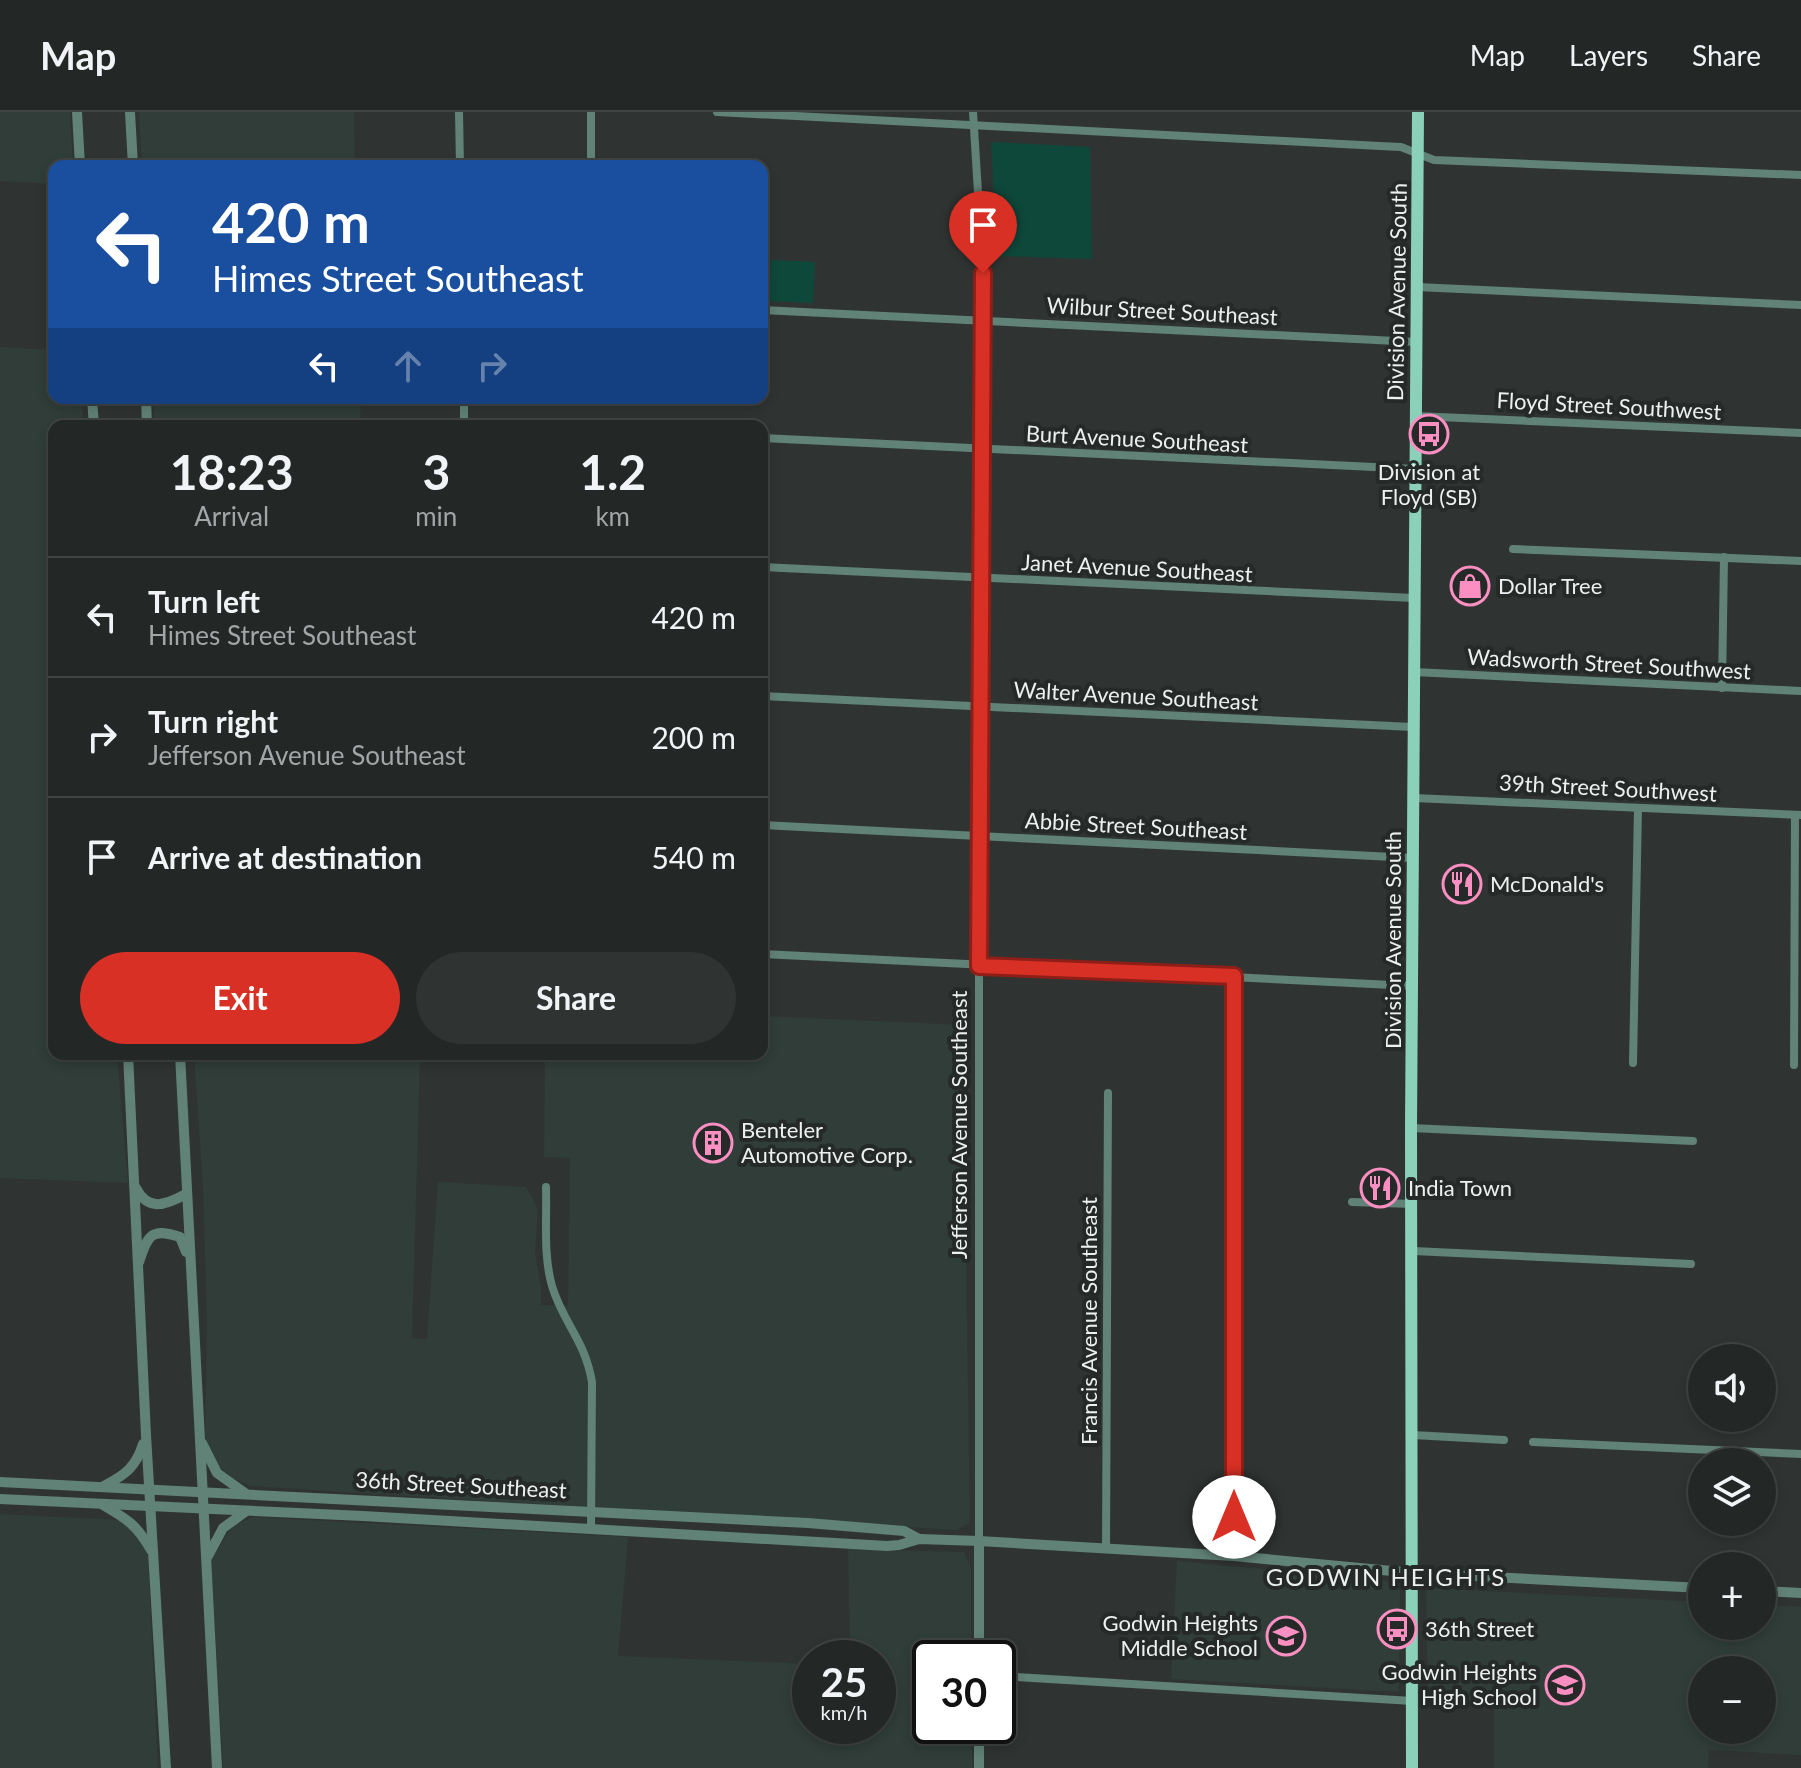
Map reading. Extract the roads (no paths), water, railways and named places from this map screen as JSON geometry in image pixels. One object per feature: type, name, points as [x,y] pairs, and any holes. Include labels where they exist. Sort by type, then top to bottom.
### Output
[{"type":"main road","name":"Division Avenue South","points":[[1412,1768],[1411,1128],[1418,112]]},
{"type":"street","points":[[77,112],[80,160]]},
{"type":"street","points":[[130,112],[133,160]]},
{"type":"street","points":[[459,112],[460,160]]},
{"type":"street","points":[[591,112],[591,160]]},
{"type":"street","points":[[717,112],[1401,147],[1434,160],[1801,175]]},
{"type":"street","name":"Jefferson Avenue Southeast","points":[[973,112],[984,320],[979,707],[979,1640]]},
{"type":"street","points":[[1417,287],[1801,305]]},
{"type":"street","name":"Wilbur Street Southeast","points":[[768,310],[1416,342]]},
{"type":"street","name":"Floyd Street Southwest","points":[[1416,416],[1801,433]]},
{"type":"street","name":"Burt Avenue Southeast","points":[[768,438],[1415,469]]},
{"type":"street","points":[[1513,549],[1801,561]]},
{"type":"street","points":[[1722,688],[1724,557]]},
{"type":"street","name":"Janet Avenue Southeast","points":[[768,567],[1414,598]]},
{"type":"street","name":"Wadsworth Street Southwest","points":[[1414,672],[1801,691]]},
{"type":"street","name":"Walter Avenue Southeast","points":[[768,696],[1413,727]]},
{"type":"street","name":"39th Street Southwest","points":[[1414,798],[1798,815]]},
{"type":"street","points":[[1633,1063],[1638,808]]},
{"type":"street","points":[[1794,1065],[1798,815]]},
{"type":"street","name":"Abbie Street Southeast","points":[[768,825],[1413,858]]},
{"type":"street","points":[[768,954],[1412,986]]},
{"type":"street","points":[[1234,976],[1234,1556]]},
{"type":"street","points":[[128,1060],[152,1552],[166,1768]]},
{"type":"street","points":[[180,1060],[217,1768]]},
{"type":"street","name":"Francis Avenue Southeast","points":[[1106,1549],[1108,1093]]},
{"type":"street","points":[[1411,1128],[1693,1141]]},
{"type":"street","points":[[133,1182],[140,1197],[161,1206],[186,1194]]},
{"type":"street","points":[[546,1187],[546,1253],[550,1278],[560,1307],[582,1344],[591,1376],[591,1529]]},
{"type":"street","points":[[1352,1202],[1412,1204]]},
{"type":"street","points":[[138,1267],[148,1238],[155,1233],[180,1237],[190,1261]]},
{"type":"street","points":[[1413,1251],[1691,1264]]},
{"type":"street","points":[[102,1487],[127,1475],[134,1467],[146,1435]]},
{"type":"street","points":[[1413,1435],[1504,1440]]},
{"type":"street","points":[[200,1437],[211,1466],[247,1494]]},
{"type":"street","points":[[1533,1442],[1801,1454]]},
{"type":"street","name":"36th Street Southeast","points":[[0,1482],[875,1528],[904,1531],[919,1539]]},
{"type":"street","name":"36th Street Southeast","points":[[0,1499],[873,1545],[899,1545],[919,1539],[979,1541],[1234,1556],[1413,1573],[1688,1587]]},
{"type":"street","points":[[101,1504],[132,1522],[152,1552]]},
{"type":"street","points":[[206,1562],[223,1528],[246,1511]]},
{"type":"street","points":[[1776,1592],[1801,1593]]},
{"type":"street","points":[[1016,1677],[1413,1701]]},
{"type":"street","points":[[979,1744],[979,1768]]},
{"type":"place","name":"Division at Floyd (SB)","points":[[1429,434]]},
{"type":"place","name":"Dollar Tree","points":[[1470,586]]},
{"type":"place","name":"McDonald's","points":[[1462,884]]},
{"type":"place","name":"Benteler Automotive Corp.","points":[[713,1143]]},
{"type":"place","name":"India Town","points":[[1380,1188]]},
{"type":"place","name":"36th Street","points":[[1397,1629]]},
{"type":"place","name":"Godwin Heights Middle School","points":[[1286,1636]]},
{"type":"place","name":"Godwin Heights High School","points":[[1565,1685]]},
{"type":"district","name":"GODWIN HEIGHTS","points":[[1386,1578]]}]
